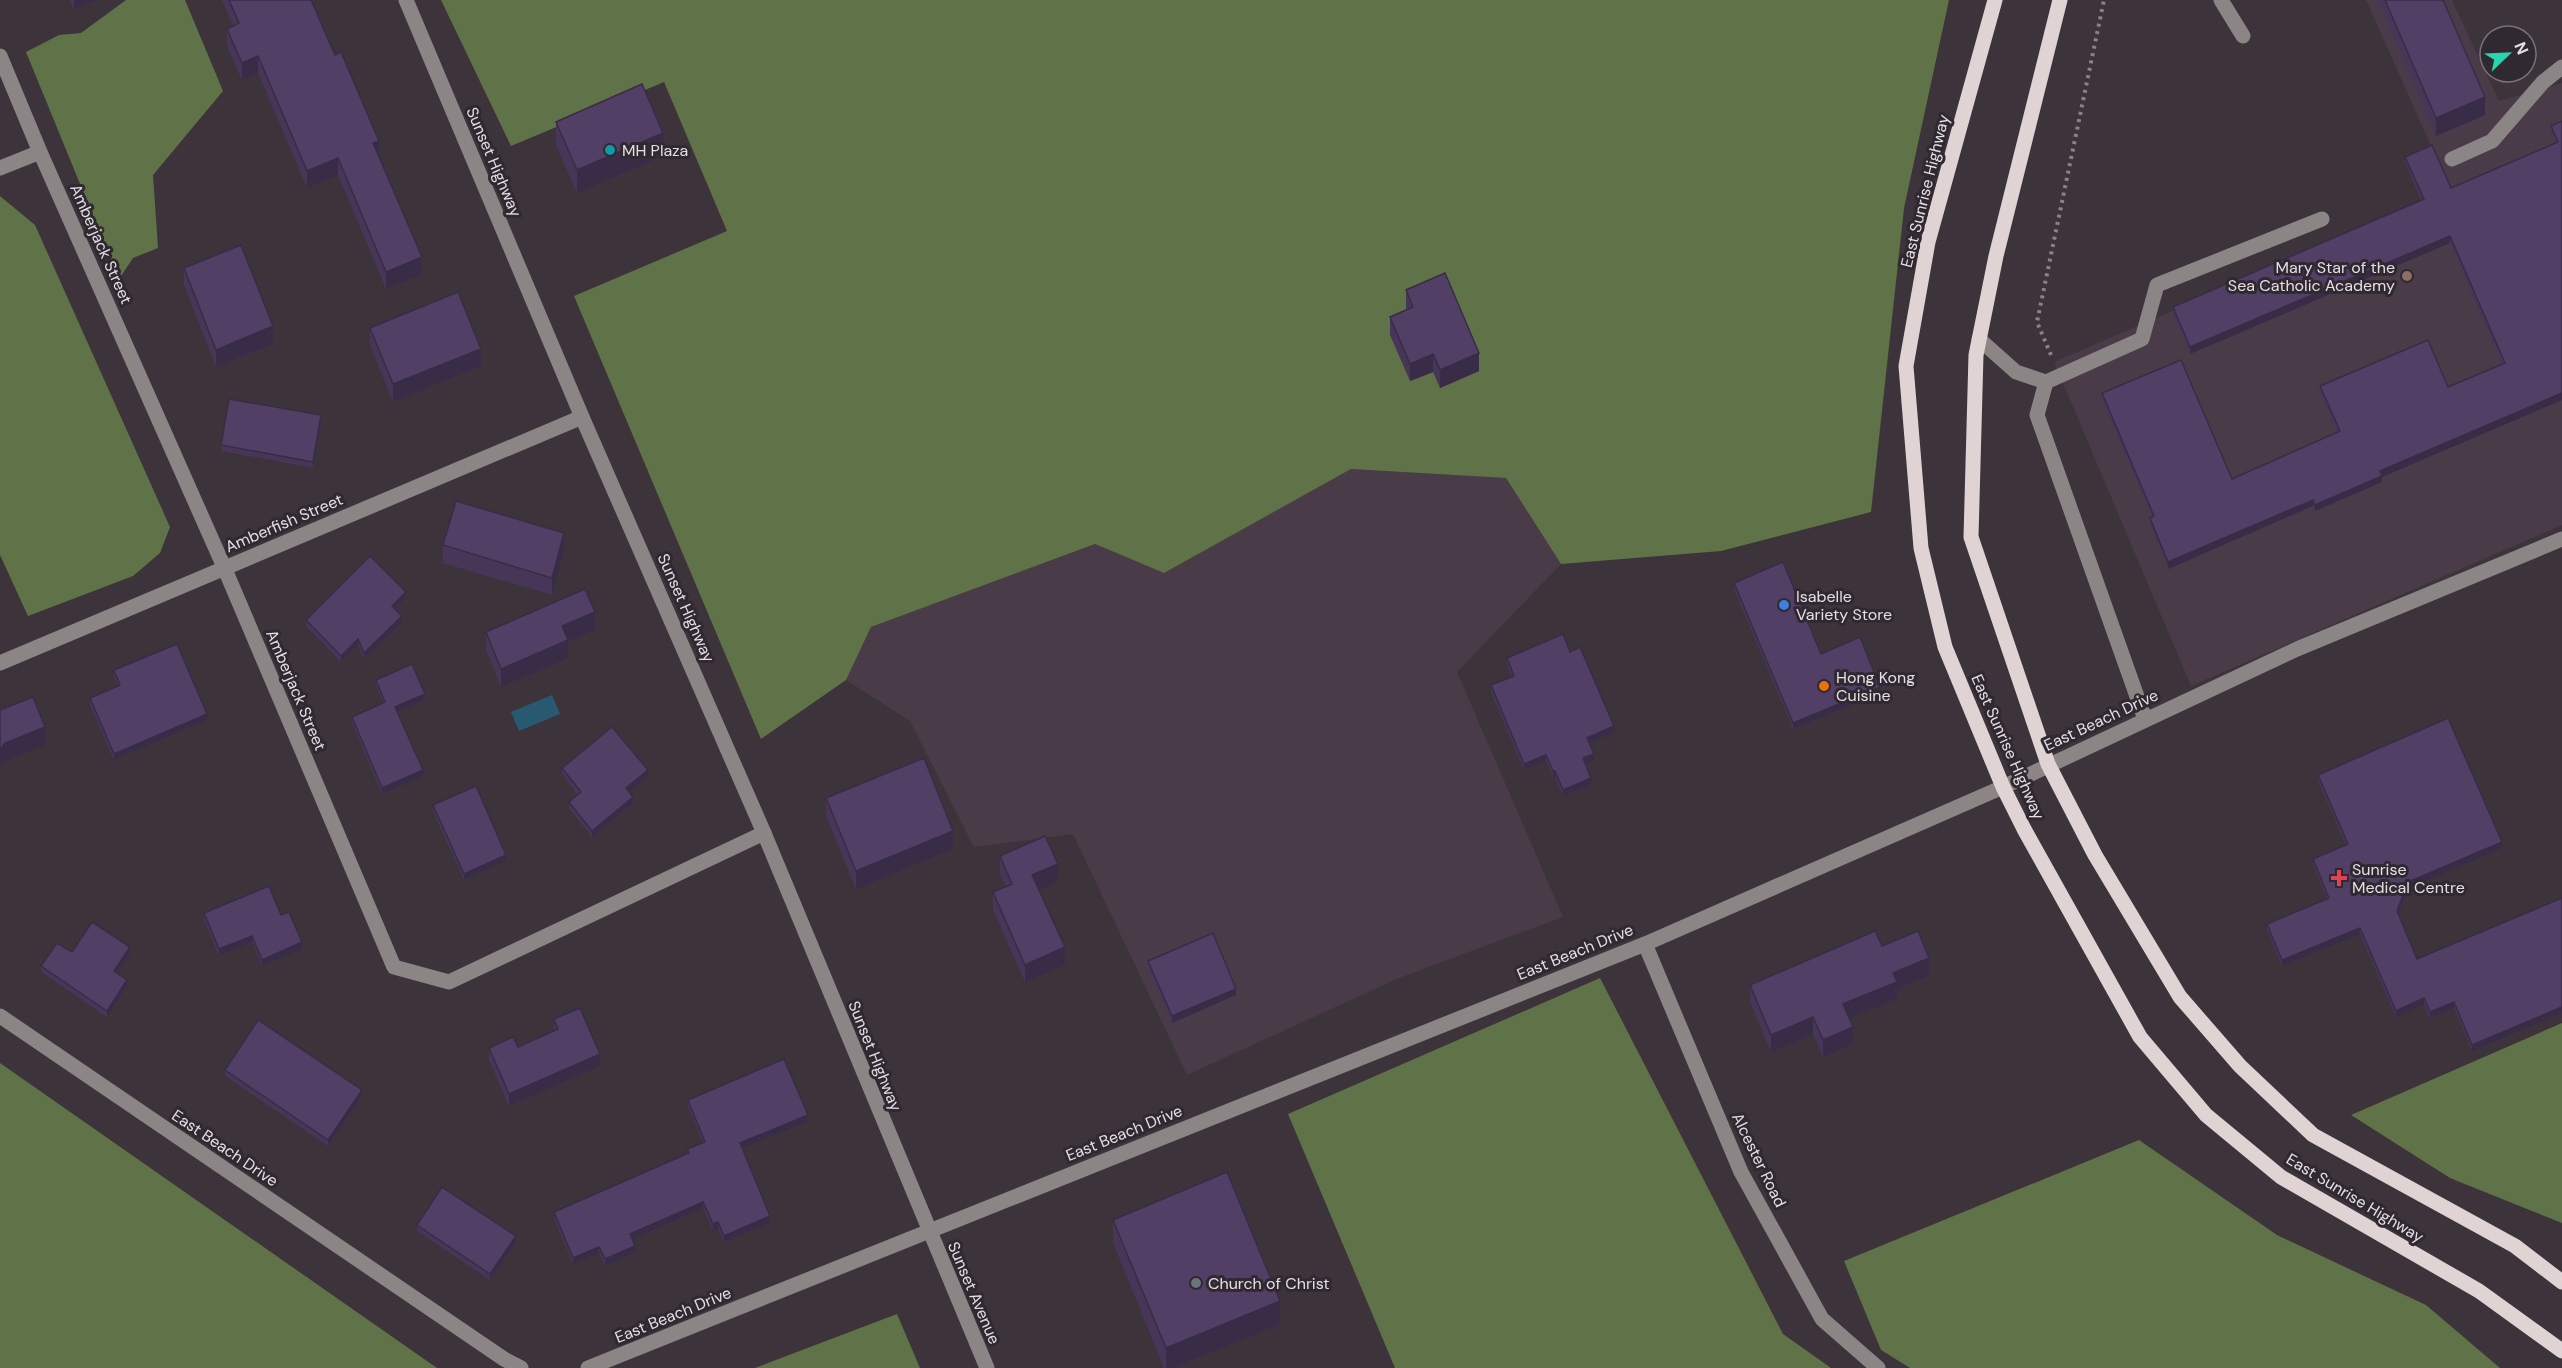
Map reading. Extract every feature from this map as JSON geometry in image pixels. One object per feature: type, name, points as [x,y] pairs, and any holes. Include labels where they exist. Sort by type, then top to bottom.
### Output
[{"type":"main road","name":"East Sunrise Highway","points":[[1995,0],[1928,242],[1906,366],[1921,548],[1945,646],[2003,787],[2140,1037],[2206,1115],[2281,1177],[2479,1291],[2562,1351]]},
{"type":"main road","name":"East Sunrise Highway","points":[[2060,0],[1996,256],[1976,355],[1971,537],[2048,765],[2095,855],[2180,996],[2240,1066],[2313,1135],[2515,1246],[2562,1282]]},
{"type":"street","name":"Sunset Highway","points":[[406,0],[582,417],[764,833],[928,1232]]},
{"type":"street","points":[[2221,0],[2243,36]]},
{"type":"street","name":"Amberjack Street","points":[[0,56],[40,152],[224,567],[393,967],[449,982],[764,833]]},
{"type":"street","points":[[2452,159],[2492,141],[2543,82],[2554,71],[2562,67]]},
{"type":"street","points":[[2543,82],[2562,77]]},
{"type":"street","points":[[0,168],[40,152]]},
{"type":"street","points":[[1980,339],[2016,372],[2053,379],[2142,339],[2157,285],[2322,219]]},
{"type":"street","points":[[2053,379],[2037,415],[2145,719]]},
{"type":"street","name":"Amberfish Street","points":[[0,663],[582,417]]},
{"type":"street","name":"East Beach Drive","points":[[588,1368],[1645,944],[2003,787],[2297,649],[2562,539]]},
{"type":"street","name":"Alcester Road","points":[[1645,944],[1741,1172],[1816,1310],[1822,1319],[1878,1368]]},
{"type":"street","name":"East Beach Drive","points":[[0,1016],[484,1346],[521,1368]]},
{"type":"street","name":"Sunset Avenue","points":[[928,1232],[987,1368]]},
{"type":"path","points":[[2053,379],[2037,322],[2104,0]]},
{"type":"shaded area","name":"Mary Star of the Sea Catholic Academy","points":[[2366,0],[2452,0],[2478,56],[2478,84],[2491,84],[2499,101],[2562,83],[2562,525],[2191,686],[2054,362],[2451,191]]},
{"type":"shaded area","points":[[1351,469],[1506,478],[1561,564],[1457,672],[1563,917],[1399,978],[1187,1075],[1073,834],[974,847],[910,721],[846,680],[871,627],[1095,544],[1164,573]]},
{"type":"green space","points":[[126,0],[185,0],[223,91],[153,175],[158,248],[133,258],[119,279],[26,52],[59,35],[81,33]]},
{"type":"green space","points":[[441,0],[1949,0],[1904,208],[1871,512],[1721,551],[1561,564],[1506,478],[1351,469],[1164,573],[1095,544],[871,627],[846,680],[761,739],[574,296],[727,231],[664,82],[511,146]]},
{"type":"green space","points":[[0,196],[35,225],[170,527],[160,553],[133,576],[28,616],[0,555]]},
{"type":"green space","points":[[1600,978],[1783,1334],[1831,1368],[1395,1368],[1288,1114]]},
{"type":"green space","points":[[2562,1023],[2562,1223],[2450,1178],[2351,1115]]},
{"type":"green space","points":[[0,1063],[437,1368],[0,1368]]},
{"type":"green space","points":[[2139,1140],[2277,1235],[2426,1305],[2500,1368],[1910,1368],[1881,1350],[1844,1261]]},
{"type":"green space","points":[[897,1314],[920,1368],[755,1368]]},
{"type":"water","points":[[552,695],[560,714],[519,731],[511,712]]},
{"type":"building","points":[[229,0],[311,0],[335,55],[341,52],[379,141],[373,143],[422,257],[386,272],[338,158],[307,171],[258,56],[242,63],[227,29],[239,23]]},
{"type":"building","points":[[2385,0],[2443,0],[2485,97],[2436,118]]},
{"type":"building","points":[[642,84],[663,133],[577,170],[556,122]]},
{"type":"building","points":[[2562,121],[2562,393],[2380,471],[2382,476],[2315,505],[2313,500],[2168,562],[2150,518],[2154,516],[2102,393],[2181,360],[2232,479],[2340,431],[2320,386],[2428,340],[2448,387],[2505,363],[2450,236],[2190,347],[2173,307],[2424,199],[2405,157],[2432,145],[2451,188],[2558,142],[2551,126]]},
{"type":"building","points":[[241,245],[273,326],[216,350],[184,268]]},
{"type":"building","points":[[1445,273],[1479,353],[1440,370],[1433,354],[1410,364],[1390,317],[1413,307],[1406,290]]},
{"type":"building","points":[[458,292],[481,349],[393,384],[370,328]]},
{"type":"building","points":[[229,399],[321,415],[313,462],[221,445]]},
{"type":"building","points":[[456,501],[564,533],[552,578],[443,545]]},
{"type":"building","points":[[370,556],[406,592],[392,606],[402,616],[364,653],[358,639],[341,656],[306,620]]},
{"type":"building","points":[[1783,562],[1821,654],[1860,637],[1880,687],[1793,723],[1734,583]]},
{"type":"building","points":[[585,589],[595,612],[562,626],[568,640],[501,669],[486,632]]},
{"type":"building","points":[[1563,634],[1570,652],[1580,647],[1614,726],[1587,738],[1594,754],[1583,758],[1591,778],[1563,790],[1546,755],[1524,764],[1491,685],[1514,676],[1507,658]]},
{"type":"building","points":[[177,644],[207,714],[114,754],[90,698],[120,685],[114,670]]},
{"type":"building","points":[[412,664],[425,694],[395,707],[423,770],[382,788],[352,717],[385,702],[376,680]]},
{"type":"building","points":[[33,697],[45,727],[5,743],[0,750],[0,710]]},
{"type":"building","points":[[2448,718],[2502,842],[2408,882],[2397,911],[2417,959],[2562,898],[2562,1007],[2472,1045],[2454,1002],[2430,1012],[2424,998],[2396,1011],[2360,928],[2282,960],[2267,924],[2329,898],[2313,859],[2348,844],[2318,775]]},
{"type":"building","points":[[612,727],[648,770],[626,788],[633,797],[592,831],[569,802],[581,792],[562,768]]},
{"type":"building","points":[[924,758],[953,831],[856,871],[826,798]]},
{"type":"building","points":[[476,786],[506,855],[464,874],[433,805]]},
{"type":"building","points":[[1045,836],[1058,864],[1032,875],[1065,947],[1025,965],[993,892],[1012,884],[1000,856]]},
{"type":"building","points":[[269,886],[281,915],[289,912],[302,942],[262,960],[252,936],[219,949],[204,913]]},
{"type":"building","points":[[92,922],[130,947],[114,971],[127,980],[107,1011],[41,966],[57,943],[72,952]]},
{"type":"building","points":[[1875,931],[1882,946],[1918,931],[1929,958],[1893,973],[1897,982],[1843,1004],[1853,1027],[1823,1040],[1813,1017],[1771,1035],[1750,985]]},
{"type":"building","points":[[1213,933],[1236,989],[1172,1016],[1148,961]]},
{"type":"building","points":[[580,1008],[600,1054],[509,1094],[489,1048],[513,1037],[518,1047],[558,1029],[554,1019]]},
{"type":"building","points":[[258,1020],[362,1090],[328,1140],[225,1070]]},
{"type":"building","points":[[784,1059],[808,1115],[740,1143],[770,1216],[724,1236],[718,1222],[713,1224],[703,1202],[630,1234],[635,1246],[605,1259],[599,1247],[573,1258],[554,1212],[689,1153],[687,1149],[705,1142],[688,1100]]},
{"type":"building","name":"Church of Christ","points":[[1227,1172],[1280,1301],[1166,1348],[1113,1220]]},
{"type":"building","points":[[442,1187],[516,1236],[490,1274],[417,1225]]},
{"type":"place","name":"MH Plaza","points":[[610,150]]},
{"type":"place","name":"Mary Star of the Sea Catholic Academy","points":[[2407,276]]},
{"type":"place","name":"Isabelle Variety Store","points":[[1784,605]]},
{"type":"place","name":"Hong Kong Cuisine","points":[[1824,686]]},
{"type":"place","name":"Sunrise Medical Centre","points":[[2339,878]]},
{"type":"place","name":"Church of Christ","points":[[1196,1283]]}]
